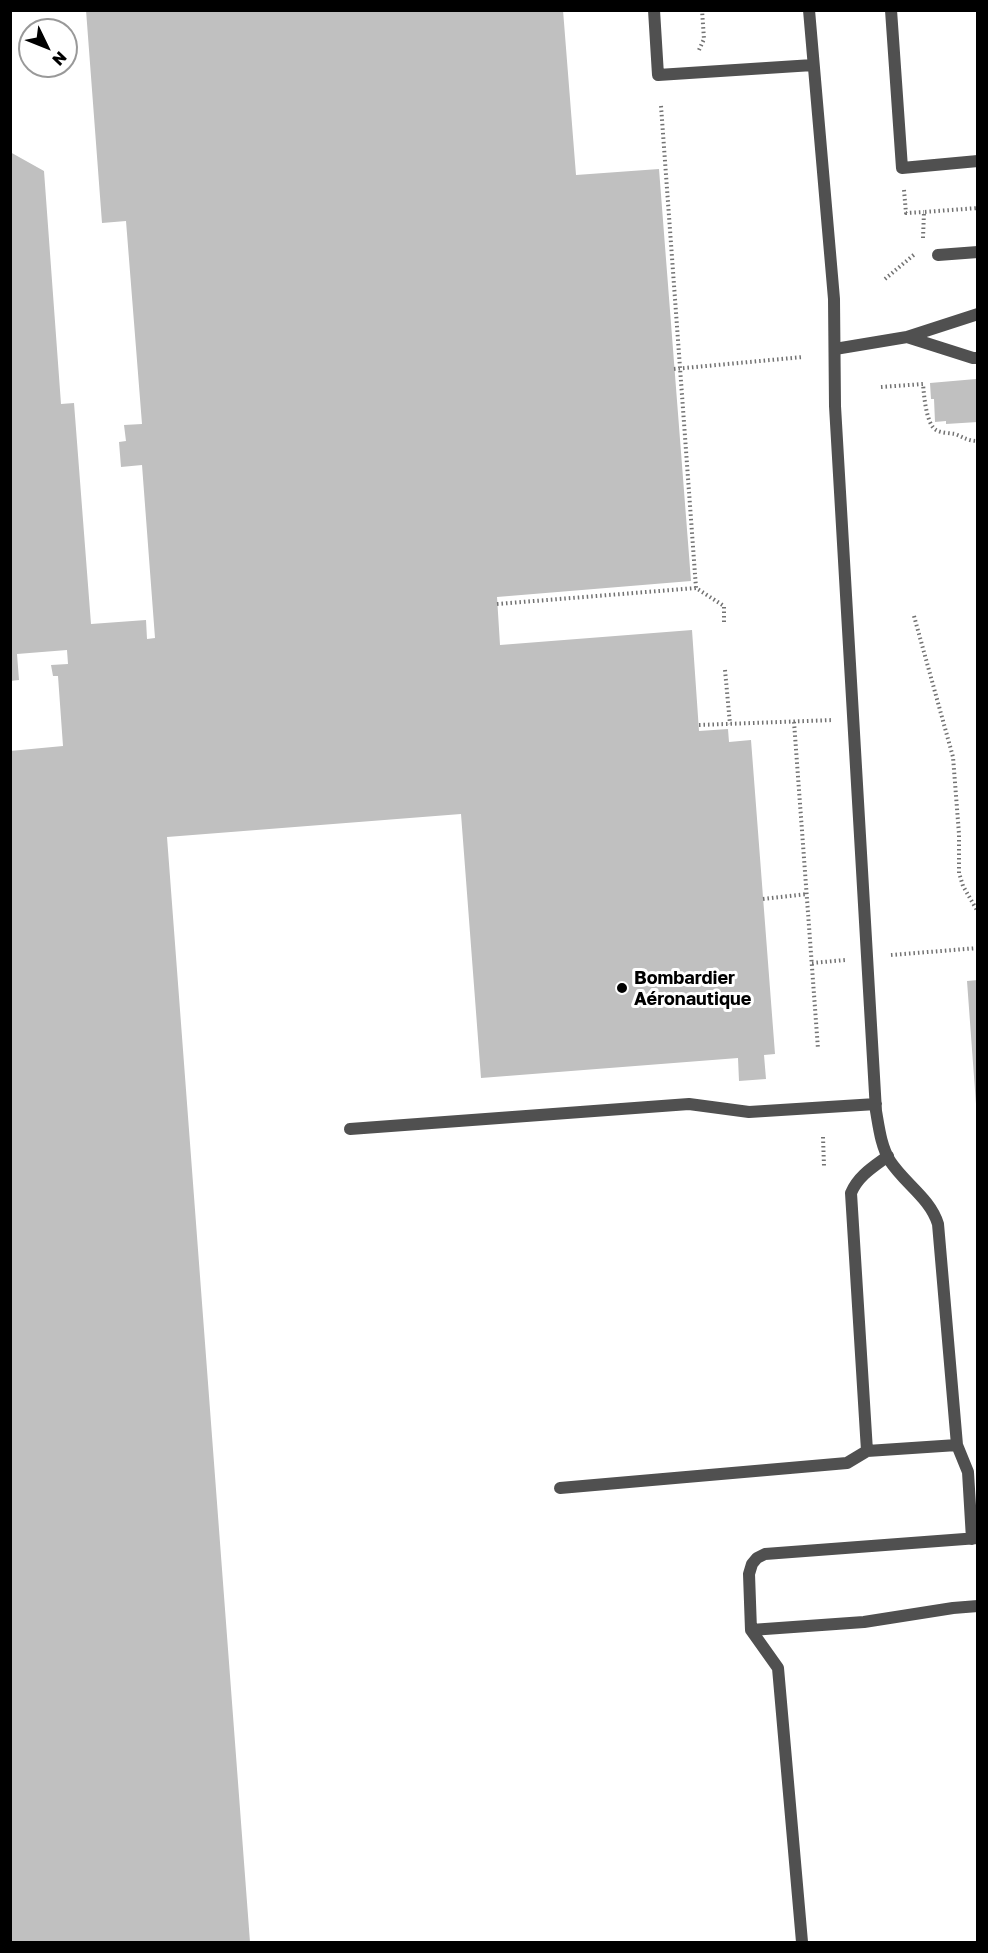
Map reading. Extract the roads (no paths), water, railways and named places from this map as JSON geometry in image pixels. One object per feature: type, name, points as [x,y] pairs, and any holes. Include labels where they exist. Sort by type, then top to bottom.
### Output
[{"type":"lane","points":[[654,10],[658,75],[813,65]]},
{"type":"lane","points":[[802,1942],[778,1668],[752,1630],[749,1574],[752,1564],[765,1554],[975,1538],[968,1472],[957,1445],[938,1224],[935,1212],[898,1171],[888,1156],[880,1133],[876,1104],[835,406],[834,299],[809,10]]},
{"type":"lane","points":[[891,10],[902,168],[978,161]]},
{"type":"lane","points":[[938,255],[978,252]]},
{"type":"lane","points":[[835,349],[907,337],[978,314]]},
{"type":"lane","points":[[907,337],[978,358]]},
{"type":"lane","points":[[350,1129],[689,1104],[749,1112],[876,1104]]},
{"type":"lane","points":[[867,1451],[851,1193],[863,1175],[888,1156]]},
{"type":"lane","points":[[560,1488],[848,1463],[867,1451],[957,1445]]},
{"type":"lane","points":[[752,1630],[864,1622],[978,1606]]},
{"type":"place","name":"Bombardier Aéronautique","points":[[622,988]]}]
